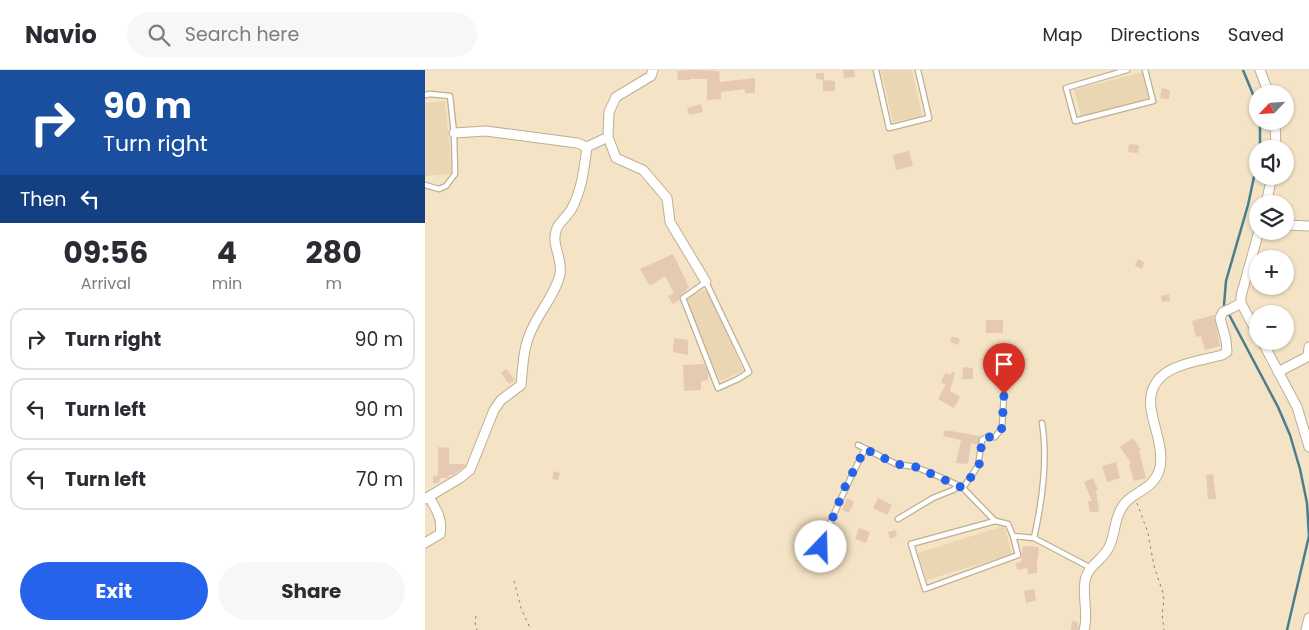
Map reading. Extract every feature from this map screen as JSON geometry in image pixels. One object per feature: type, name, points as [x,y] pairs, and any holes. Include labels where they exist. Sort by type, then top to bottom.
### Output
[{"type":"street","points":[[653,70],[651,76],[616,97],[609,112],[608,137],[616,158],[643,170],[667,198],[670,222],[706,282]]},
{"type":"street","points":[[1260,70],[1266,85]]},
{"type":"street","points":[[454,133],[486,131],[577,143],[587,147],[608,137]]},
{"type":"street","points":[[425,543],[440,534],[441,527],[439,515],[427,498],[461,478],[470,470],[494,410],[501,400],[521,385],[523,360],[531,330],[555,288],[560,273],[554,242],[557,228],[570,212],[580,191],[587,147]]},
{"type":"street","points":[[1294,225],[1309,226]]},
{"type":"street","points":[[1249,318],[1241,303],[1241,296],[1257,240]]},
{"type":"street","points":[[1084,630],[1087,612],[1085,579],[1091,568],[1109,549],[1119,512],[1125,503],[1146,490],[1155,480],[1159,471],[1161,459],[1151,410],[1151,397],[1154,386],[1159,379],[1173,368],[1227,352],[1220,318],[1223,312],[1241,303]]},
{"type":"street","points":[[1278,372],[1308,356],[1309,347]]},
{"type":"street","points":[[1267,350],[1297,407],[1309,447]]},
{"type":"street","points":[[1306,630],[1309,618]]},
{"type":"lane","points":[[876,70],[889,128],[929,118],[918,70]]},
{"type":"lane","points":[[1127,70],[1066,88],[1075,120],[1153,101],[1145,70]]},
{"type":"lane","points":[[425,95],[450,96],[454,133],[455,174],[446,186],[439,189],[425,184]]},
{"type":"lane","points":[[706,282],[749,372],[718,388],[683,298],[706,282]]},
{"type":"lane","points":[[899,519],[933,498],[961,487],[979,466],[982,440],[987,437],[995,437],[1002,428],[1004,394]]},
{"type":"lane","points":[[1034,538],[1039,518],[1045,459],[1042,423]]},
{"type":"lane","points":[[858,445],[896,464],[916,467],[961,487],[995,521]]},
{"type":"lane","points":[[815,562],[845,487],[865,449]]},
{"type":"lane","points":[[995,521],[1009,524],[1013,536],[1018,555],[925,589],[911,544],[995,521]]},
{"type":"lane","points":[[1013,536],[1034,538],[1091,568]]},
{"type":"path","points":[[1134,496],[1147,533],[1154,566],[1163,593],[1162,614],[1164,630]]},
{"type":"path","points":[[514,581],[521,608],[531,630]]},
{"type":"path","points":[[476,616],[477,630]]},
{"type":"shaded area","points":[[881,70],[912,70],[922,116],[893,122]]},
{"type":"shaded area","points":[[1143,72],[1150,98],[1081,116],[1074,90]]},
{"type":"shaded area","points":[[445,101],[452,174],[425,176],[425,103]]},
{"type":"shaded area","points":[[707,289],[743,371],[720,381],[684,299]]},
{"type":"shaded area","points":[[1004,526],[1012,554],[927,580],[918,553]]},
{"type":"building","points":[[843,70],[854,70],[855,77],[844,78]]},
{"type":"building","points":[[677,71],[719,71],[720,82],[755,78],[755,93],[745,93],[745,89],[721,92],[721,99],[707,100],[707,79],[678,80]]},
{"type":"building","points":[[816,73],[824,73],[824,80],[816,79]]},
{"type":"building","points":[[823,80],[835,81],[835,91],[823,91]]},
{"type":"building","points":[[1162,88],[1170,90],[1169,99],[1160,98]]},
{"type":"building","points":[[701,104],[703,112],[689,115],[687,108]]},
{"type":"building","points":[[1129,144],[1139,145],[1138,153],[1128,152]]},
{"type":"building","points":[[909,151],[913,166],[896,170],[893,155]]},
{"type":"building","points":[[673,254],[689,287],[680,296],[679,300],[673,304],[668,296],[674,293],[665,276],[650,286],[640,269]]},
{"type":"building","points":[[1138,259],[1144,262],[1142,269],[1135,266]]},
{"type":"building","points":[[1169,294],[1170,301],[1162,302],[1161,296]]},
{"type":"building","points":[[1214,315],[1220,346],[1205,350],[1201,336],[1196,337],[1192,321]]},
{"type":"building","points":[[986,320],[1003,320],[1003,333],[986,333]]},
{"type":"building","points":[[952,336],[960,339],[958,345],[950,342]]},
{"type":"building","points":[[674,338],[688,340],[688,355],[673,352]]},
{"type":"building","points":[[704,364],[708,372],[708,380],[701,381],[701,390],[684,391],[683,365]]},
{"type":"building","points":[[963,367],[973,368],[973,379],[962,379]]},
{"type":"building","points":[[506,369],[515,380],[509,384],[501,373]]},
{"type":"building","points":[[952,372],[955,373],[950,391],[960,397],[954,408],[938,399],[946,384],[941,383],[945,373],[951,375]]},
{"type":"building","points":[[945,430],[980,436],[977,445],[971,443],[968,464],[956,463],[961,440],[943,436]]},
{"type":"building","points":[[1133,438],[1141,450],[1139,451],[1146,478],[1134,481],[1129,464],[1131,463],[1120,447]]},
{"type":"building","points":[[438,447],[449,448],[449,464],[465,464],[465,466],[453,475],[449,475],[448,478],[440,478],[439,483],[433,483],[433,476],[438,476]]},
{"type":"building","points":[[1116,462],[1120,478],[1107,482],[1102,466]]},
{"type":"building","points":[[554,471],[560,473],[558,480],[552,479]]},
{"type":"building","points":[[1213,474],[1216,499],[1208,499],[1206,475]]},
{"type":"building","points":[[1093,478],[1098,490],[1096,490],[1099,511],[1097,512],[1090,512],[1088,501],[1092,501],[1084,482]]},
{"type":"building","points":[[847,498],[854,502],[849,513],[842,510]]},
{"type":"building","points":[[878,498],[892,505],[887,515],[873,508]]},
{"type":"building","points":[[859,528],[870,532],[866,543],[855,539]]},
{"type":"building","points":[[895,530],[897,536],[890,539],[888,532]]},
{"type":"building","points":[[1023,546],[1039,547],[1037,573],[1028,574],[1027,568],[1017,570],[1016,563],[1021,562]]},
{"type":"building","points":[[1034,589],[1036,600],[1026,603],[1024,591]]},
{"type":"building","points":[[1072,621],[1078,622],[1078,630],[1071,630]]},
{"type":"waterway","points":[[1243,70],[1249,85]]},
{"type":"waterway","points":[[1260,130],[1260,140]]},
{"type":"waterway","points":[[1252,185],[1226,281],[1224,305],[1278,407],[1290,435],[1307,503],[1309,536],[1287,630]]},
{"type":"route","points":[[821,547],[845,487],[865,449],[896,464],[916,467],[963,488],[979,466],[982,440],[987,437],[995,437],[1002,428],[1004,394]]}]
